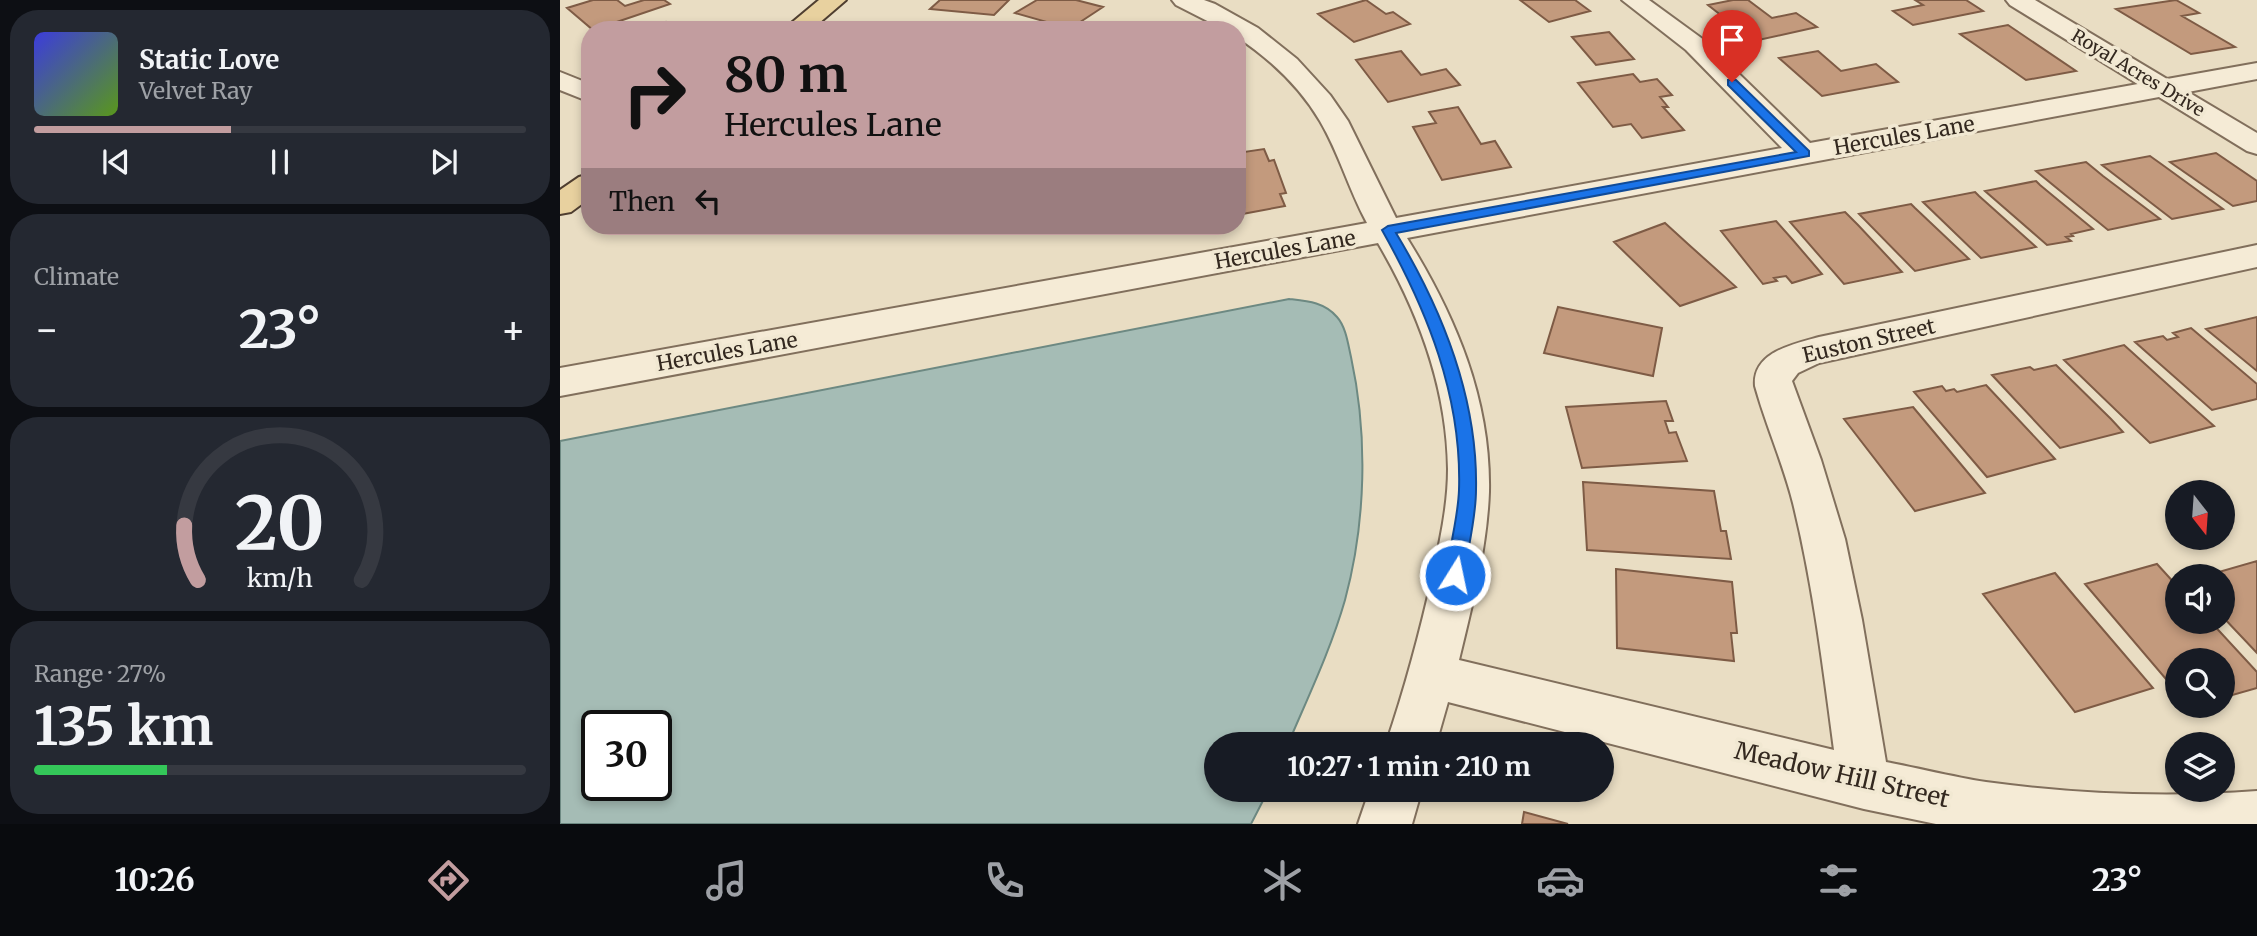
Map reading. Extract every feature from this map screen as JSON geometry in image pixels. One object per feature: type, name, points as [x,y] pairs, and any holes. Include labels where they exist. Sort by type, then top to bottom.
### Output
[{"type":"main road","points":[[807,21],[834,0]]},
{"type":"main road","points":[[560,205],[581,190]]},
{"type":"street","points":[[1184,0],[1225,21]]},
{"type":"street","points":[[1634,0],[1695,46],[1804,154]]},
{"type":"street","name":"Royal Acres Drive","points":[[2018,0],[2257,145]]},
{"type":"street","points":[[1246,33],[1276,53],[1296,73],[1335,123],[1370,199],[1415,275],[1437,323],[1455,378],[1467,450],[1468,491],[1434,676],[1415,732]]},
{"type":"street","name":"Hercules Lane","points":[[560,382],[2257,71]]},
{"type":"street","points":[[560,80],[581,90]]},
{"type":"street","name":"Euston Street","points":[[1864,783],[1823,543],[1804,468],[1788,420],[1774,392],[1773,379],[1786,361],[1829,348],[2257,256]]},
{"type":"street","name":"Meadow Hill Street","points":[[1434,676],[1864,783],[1985,808],[2102,819],[2200,822],[2257,817]]},
{"type":"street","points":[[1385,824],[1392,802]]},
{"type":"water","points":[[1289,299],[1327,308],[1340,321],[1349,347],[1356,387],[1362,448],[1361,509],[1345,600],[1319,673],[1293,732],[1204,732],[1204,802],[1262,802],[1251,824],[560,824],[560,441]]},
{"type":"building","points":[[593,0],[617,0],[625,6],[644,0],[664,0],[670,4],[620,21],[582,21],[567,8]]},
{"type":"building","points":[[940,0],[1009,0],[994,15],[930,9]]},
{"type":"building","points":[[1037,0],[1076,0],[1103,7],[1082,21],[1043,21],[1015,13]]},
{"type":"building","points":[[1366,0],[1386,14],[1393,12],[1410,24],[1354,42],[1318,14]]},
{"type":"building","points":[[1520,0],[1575,0],[1590,11],[1549,22]]},
{"type":"building","points":[[1748,0],[1772,18],[1796,13],[1817,27],[1754,41],[1708,5]]},
{"type":"building","points":[[1915,0],[1966,0],[1983,11],[1913,25],[1893,11],[1923,5]]},
{"type":"building","points":[[2176,0],[2199,13],[2182,16],[2235,47],[2191,54],[2116,9]]},
{"type":"building","points":[[2008,25],[2076,71],[2026,80],[1960,34]]},
{"type":"building","points":[[1609,32],[1634,59],[1596,65],[1572,37]]},
{"type":"building","points":[[1401,51],[1421,75],[1446,69],[1460,85],[1388,102],[1356,60]]},
{"type":"building","points":[[1818,51],[1841,71],[1876,64],[1898,82],[1822,96],[1779,58]]},
{"type":"building","points":[[1633,74],[1640,82],[1657,79],[1672,95],[1660,97],[1668,107],[1663,107],[1684,130],[1642,138],[1631,124],[1613,127],[1578,83]]},
{"type":"building","points":[[1458,107],[1481,144],[1495,141],[1511,167],[1442,180],[1413,127],[1436,123],[1429,112]]},
{"type":"building","points":[[1264,149],[1269,161],[1274,160],[1286,193],[1280,194],[1285,206],[1246,213],[1246,152]]},
{"type":"building","points":[[2216,153],[2257,181],[2257,201],[2233,206],[2170,162]]},
{"type":"building","points":[[2150,156],[2223,209],[2172,219],[2102,165]]},
{"type":"building","points":[[2086,162],[2160,219],[2108,230],[2036,171]]},
{"type":"building","points":[[2036,181],[2093,229],[2066,237],[2071,241],[2047,245],[1985,191]]},
{"type":"building","points":[[1975,192],[2036,247],[1981,258],[1923,202]]},
{"type":"building","points":[[1911,204],[1969,259],[1915,271],[1859,214]]},
{"type":"building","points":[[1845,212],[1902,272],[1844,284],[1790,222]]},
{"type":"building","points":[[1776,221],[1822,274],[1792,283],[1786,276],[1774,278],[1777,281],[1763,284],[1721,231]]},
{"type":"building","points":[[1665,223],[1736,287],[1680,306],[1614,242]]},
{"type":"building","points":[[1558,307],[1662,328],[1653,376],[1544,353]]},
{"type":"building","points":[[2257,317],[2257,371],[2206,329]]},
{"type":"building","points":[[2191,328],[2257,384],[2257,399],[2212,410],[2135,342],[2163,336],[2167,340],[2178,337],[2173,333]]},
{"type":"building","points":[[2124,345],[2214,426],[2150,443],[2064,360]]},
{"type":"building","points":[[2056,365],[2123,432],[2060,448],[1992,375]]},
{"type":"building","points":[[1986,385],[2055,459],[1987,477],[1914,392],[1942,386],[1946,391],[1954,389],[1957,392]]},
{"type":"building","points":[[1666,401],[1673,421],[1665,421],[1669,433],[1676,432],[1687,461],[1582,468],[1566,407]]},
{"type":"building","points":[[1913,407],[1985,493],[1915,511],[1844,419]]},
{"type":"building","points":[[1583,482],[1714,491],[1721,531],[1726,531],[1731,559],[1587,550]]},
{"type":"building","points":[[2257,561],[2257,653],[2235,630],[2235,567]]},
{"type":"building","points":[[2157,564],[2165,573],[2165,634],[2222,634],[2235,648],[2165,648],[2165,678],[2085,584]]},
{"type":"building","points":[[1616,569],[1732,582],[1737,633],[1731,633],[1734,661],[1617,648]]},
{"type":"building","points":[[2055,573],[2153,688],[2075,712],[1983,594]]},
{"type":"building","points":[[2235,648],[2257,672],[2257,688],[2235,694]]},
{"type":"building","points":[[1524,812],[1568,824],[1522,824]]},
{"type":"route","points":[[1455,575],[1468,491],[1467,450],[1462,412],[1455,378],[1437,323],[1415,275],[1388,230],[1804,154],[1732,82]]}]
